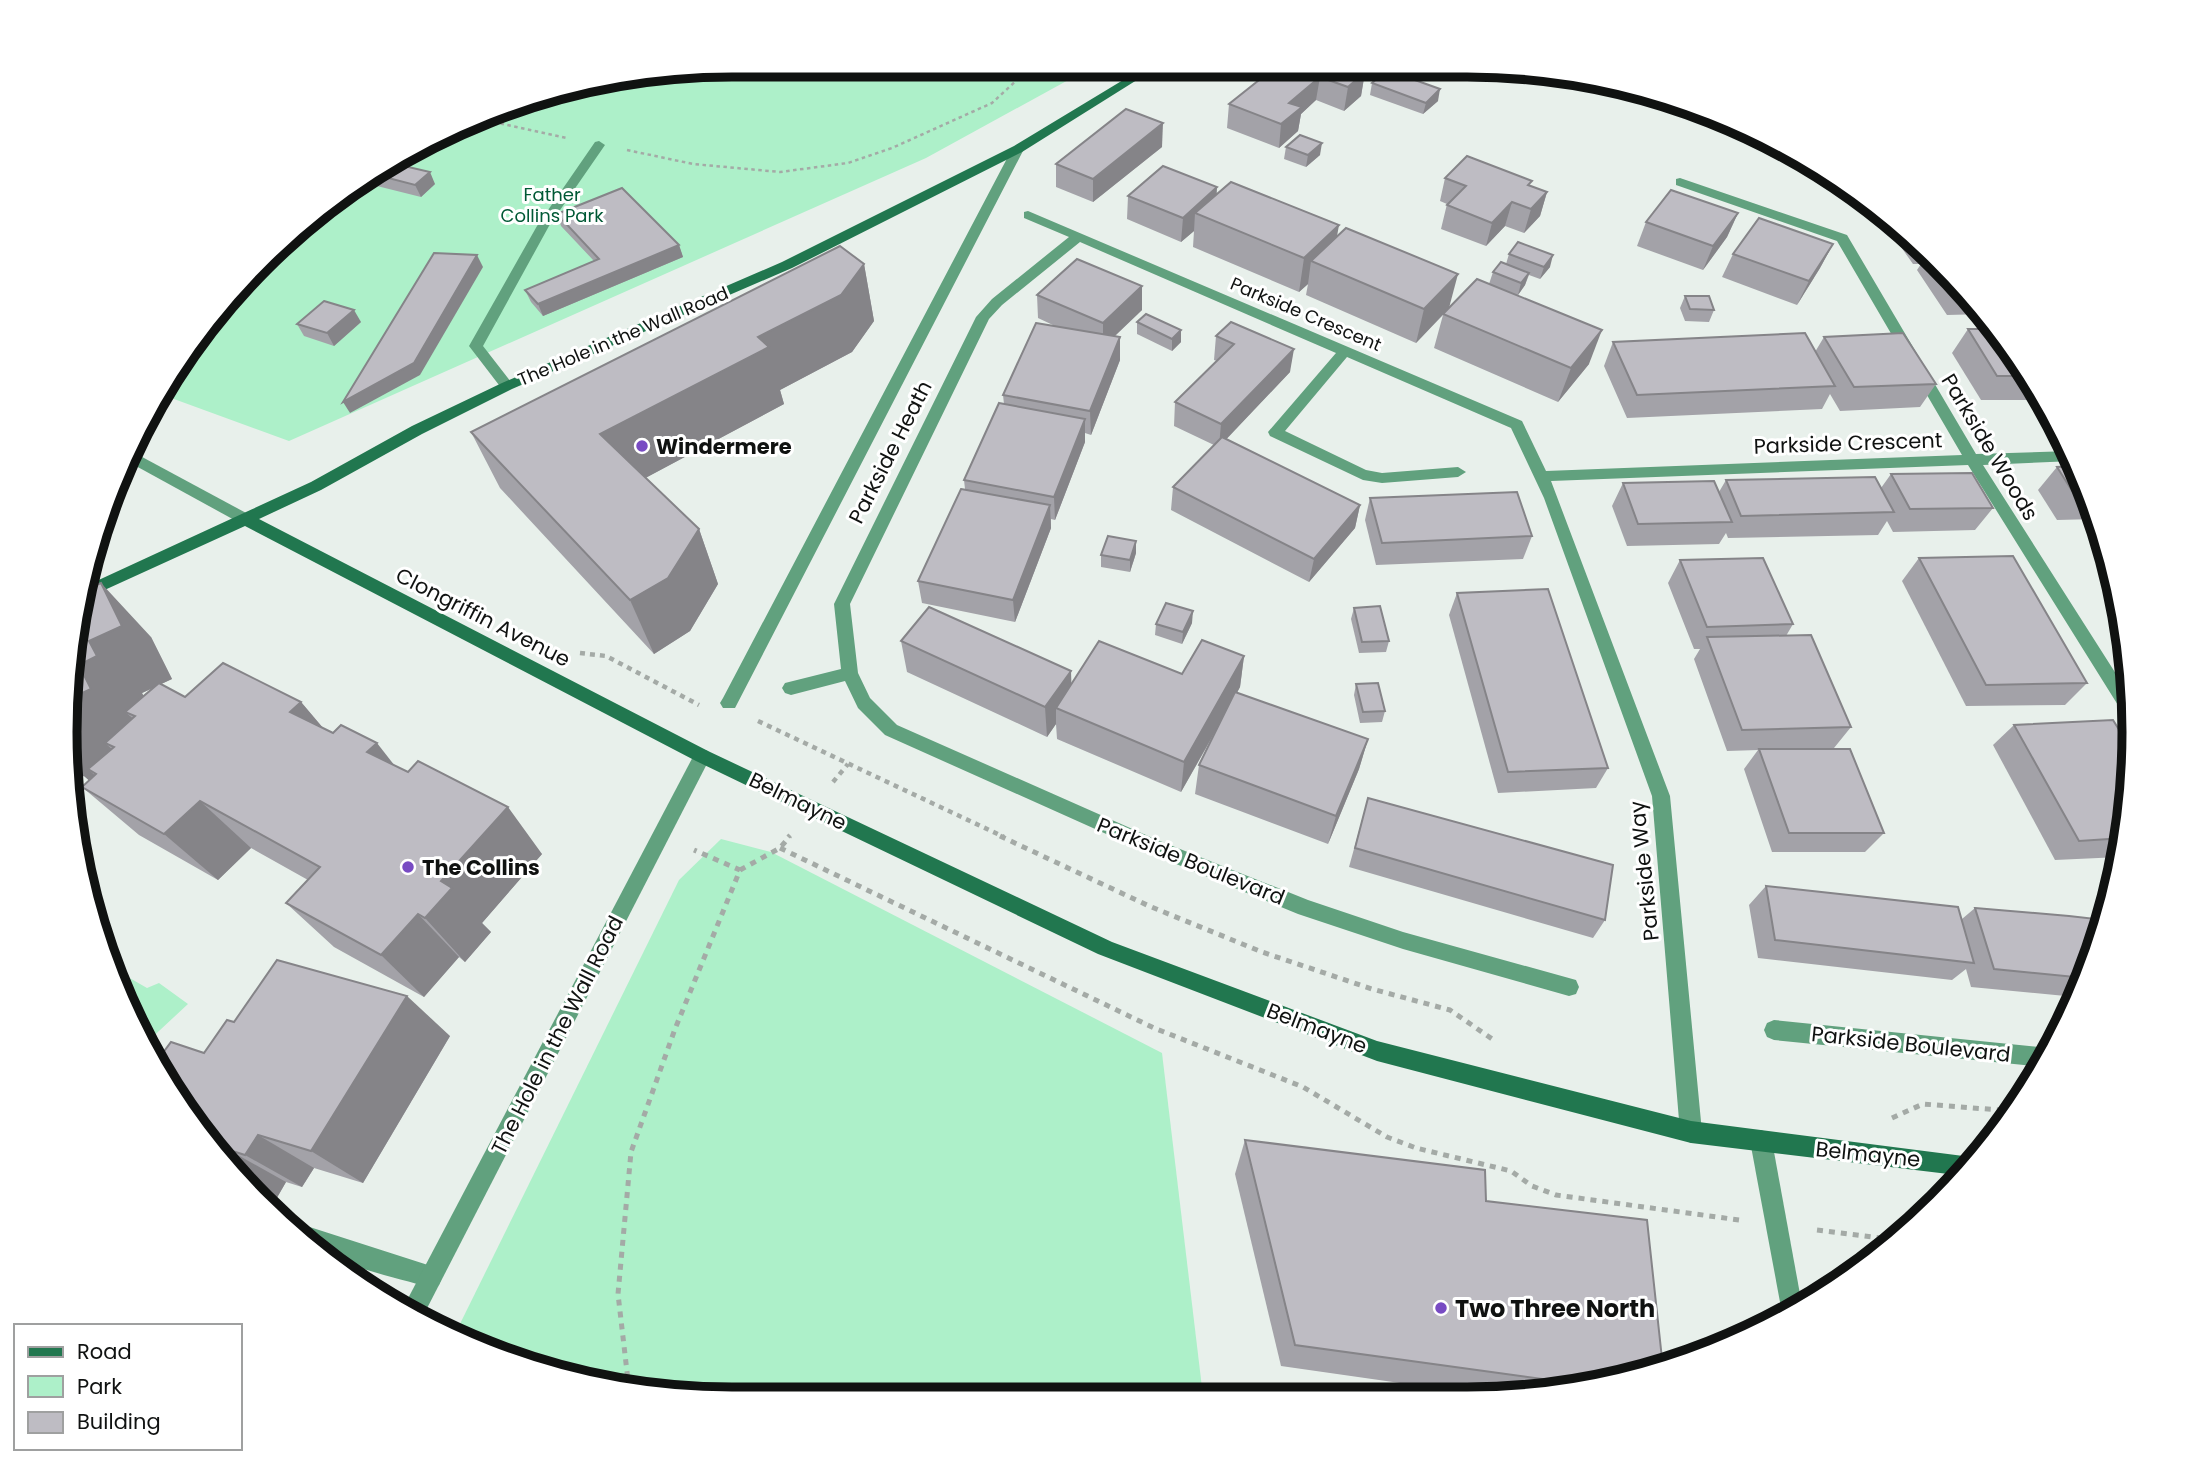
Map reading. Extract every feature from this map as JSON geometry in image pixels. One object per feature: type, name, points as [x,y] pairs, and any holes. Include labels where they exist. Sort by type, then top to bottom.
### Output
[{"type":"street","name":"The Hole in the Wall Road","points":[[93,590],[316,486],[417,430],[507,386],[788,265],[1018,149],[1135,77]]},
{"type":"street","points":[[507,386],[476,346],[543,226],[599,145]]},
{"type":"street","points":[[729,704],[1018,149]]},
{"type":"street","name":"Parkside Woods","points":[[1680,182],[1842,238],[1972,460],[2121,696]]},
{"type":"street","name":"Parkside Crescent","points":[[1028,215],[1517,425],[1552,498]]},
{"type":"street","name":"Parkside Heath","points":[[850,673],[842,604],[983,317],[997,302],[1078,237]]},
{"type":"street","points":[[1345,351],[1275,432],[1363,475],[1382,478],[1458,471]]},
{"type":"street","name":"Parkside Crescent","points":[[1542,476],[2061,456]]},
{"type":"street","points":[[137,460],[243,518]]},
{"type":"street","name":"Parkside Way","points":[[1552,498],[1661,796],[1691,1132]]},
{"type":"street","name":"Clongriffin Avenue","points":[[243,518],[702,756]]},
{"type":"street","points":[[791,688],[850,673]]},
{"type":"street","name":"Parkside Boulevard","points":[[850,673],[864,703],[891,730],[1145,845],[1307,908],[1399,940],[1569,987]]},
{"type":"street","name":"The Hole in the Wall Road","points":[[416,1306],[702,756]]},
{"type":"street","name":"Belmayne","points":[[702,756],[1105,948],[1377,1051],[1691,1132],[1959,1164]]},
{"type":"street","name":"Parkside Boulevard","points":[[1774,1030],[2036,1057]]},
{"type":"street","points":[[1761,1141],[1791,1301]]},
{"type":"street","points":[[321,1242],[431,1277]]},
{"type":"path","points":[[494,122],[692,164],[780,172],[848,163],[892,148],[992,103],[1020,77]]},
{"type":"path","points":[[590,653],[606,656],[704,707]]},
{"type":"path","points":[[747,719],[759,721],[1149,906],[1262,952],[1372,989],[1450,1010]]},
{"type":"path","points":[[833,782],[848,764]]},
{"type":"path","points":[[661,836],[740,870]]},
{"type":"path","points":[[628,1378],[618,1294],[631,1152],[675,1030],[740,870],[780,848],[1154,1028],[1303,1087],[1387,1137],[1416,1148],[1511,1171],[1532,1186],[1556,1195],[1882,1238]]},
{"type":"path","points":[[1886,1121],[1923,1104],[2002,1110]]},
{"type":"green space","name":"Father Collins Park","points":[[1074,77],[926,158],[289,441],[169,397],[212,333],[269,269],[300,240],[368,187],[442,145],[481,127],[562,99],[689,78]]},
{"type":"green space","points":[[721,839],[771,852],[1162,1053],[1202,1387],[689,1386],[562,1365],[459,1327],[679,880]]},
{"type":"green space","points":[[124,975],[147,988],[159,983],[188,1004],[153,1037]]},
{"type":"building","points":[[1263,77],[1320,77],[1289,103],[1302,107],[1281,124],[1229,104]]},
{"type":"building","points":[[1320,77],[1359,77],[1348,87]]},
{"type":"building","points":[[1379,77],[1407,77],[1440,89],[1426,103],[1372,83]]},
{"type":"building","points":[[1126,109],[1163,123],[1093,179],[1056,164]]},
{"type":"building","points":[[1300,135],[1322,143],[1308,155],[1286,147]]},
{"type":"building","points":[[1467,156],[1532,181],[1528,185],[1547,192],[1531,209],[1512,202],[1492,223],[1447,205],[1466,186],[1445,178]]},
{"type":"building","points":[[403,166],[430,172],[415,185],[384,177]]},
{"type":"building","points":[[1163,166],[1217,187],[1183,218],[1128,196]]},
{"type":"building","points":[[1231,182],[1339,225],[1304,258],[1195,213]]},
{"type":"building","points":[[622,188],[679,245],[538,304],[525,290],[599,259],[557,214]]},
{"type":"building","points":[[1671,190],[1738,213],[1713,246],[1646,222]]},
{"type":"building","points":[[1759,218],[1833,244],[1809,281],[1733,254]]},
{"type":"building","points":[[1346,228],[1458,274],[1424,309],[1311,261]]},
{"type":"building","points":[[1518,242],[1553,255],[1544,267],[1509,254]]},
{"type":"building","points":[[840,246],[864,264],[841,295],[758,337],[769,347],[600,434],[699,529],[668,578],[630,600],[471,432]]},
{"type":"building","points":[[434,253],[477,255],[414,363],[343,402]]},
{"type":"building","points":[[1077,259],[1142,286],[1103,323],[1037,295]]},
{"type":"building","points":[[1501,262],[1529,273],[1521,283],[1493,272]]},
{"type":"building","points":[[1477,279],[1602,330],[1571,368],[1443,314]]},
{"type":"building","points":[[1685,296],[1709,296],[1714,310],[1690,309]]},
{"type":"building","points":[[324,301],[354,310],[327,333],[297,324]]},
{"type":"building","points":[[1146,314],[1181,330],[1172,339],[1137,322]]},
{"type":"building","points":[[1231,322],[1294,349],[1221,424],[1175,402],[1234,344],[1216,336]]},
{"type":"building","points":[[1036,323],[1120,337],[1090,411],[1003,395]]},
{"type":"building","points":[[1968,329],[1984,329],[2017,376],[1997,376]]},
{"type":"building","points":[[1805,333],[1835,386],[1637,395],[1613,342]]},
{"type":"building","points":[[1903,333],[1936,384],[1854,387],[1824,337]]},
{"type":"building","points":[[999,403],[1085,419],[1054,497],[964,480]]},
{"type":"building","points":[[1222,437],[1360,505],[1314,559],[1173,487]]},
{"type":"building","points":[[2057,467],[2065,467],[2078,497],[2076,497]]},
{"type":"building","points":[[1972,473],[1993,508],[1910,509],[1891,474]]},
{"type":"building","points":[[1875,477],[1894,512],[1741,516],[1726,480]]},
{"type":"building","points":[[1714,481],[1732,522],[1638,524],[1623,483]]},
{"type":"building","points":[[961,489],[1050,505],[1013,600],[918,581]]},
{"type":"building","points":[[1517,492],[1532,536],[1382,543],[1370,498]]},
{"type":"building","points":[[1108,536],[1136,541],[1130,560],[1101,555]]},
{"type":"building","points":[[2013,556],[2087,683],[1986,685],[1919,558]]},
{"type":"building","points":[[1763,558],[1793,624],[1707,627],[1680,560]]},
{"type":"building","points":[[101,583],[122,626],[89,641],[97,656],[81,664],[90,604],[94,586]]},
{"type":"building","points":[[1548,589],[1608,768],[1508,772],[1457,593]]},
{"type":"building","points":[[1166,603],[1193,611],[1183,632],[1156,624]]},
{"type":"building","points":[[1380,606],[1389,641],[1362,642],[1354,608]]},
{"type":"building","points":[[929,607],[1071,671],[1045,707],[901,641]]},
{"type":"building","points":[[1811,635],[1851,727],[1742,730],[1707,637]]},
{"type":"building","points":[[1202,640],[1244,656],[1184,762],[1056,708],[1099,641],[1182,674]]},
{"type":"building","name":"The Collins","points":[[223,663],[301,702],[290,712],[333,733],[341,725],[377,743],[367,752],[408,772],[418,761],[508,807],[441,881],[452,888],[425,918],[418,914],[381,955],[286,903],[320,867],[200,801],[164,834],[82,787],[96,774],[88,769],[114,747],[105,743],[135,716],[125,712],[159,683],[185,697]]},
{"type":"building","points":[[80,668],[91,689],[78,695]]},
{"type":"building","points":[[1378,683],[1385,711],[1363,712],[1356,684]]},
{"type":"building","points":[[1235,692],[1368,739],[1336,816],[1199,765]]},
{"type":"building","points":[[2113,720],[2122,734],[2121,775],[2112,839],[2079,841],[2014,725]]},
{"type":"building","points":[[1759,749],[1850,749],[1884,833],[1789,833]]},
{"type":"building","points":[[1368,798],[1613,865],[1605,920],[1355,848]]},
{"type":"building","points":[[1766,886],[1958,907],[1974,963],[1775,940]]},
{"type":"building","points":[[1975,908],[2095,919],[2074,977],[1994,969]]},
{"type":"building","points":[[277,960],[407,996],[311,1151],[258,1135],[245,1155],[229,1151],[187,1096],[162,1054],[171,1042],[204,1053],[227,1020],[234,1022]]},
{"type":"building","name":"Two Three North","points":[[1245,1140],[1485,1170],[1486,1201],[1647,1220],[1662,1357],[1637,1365],[1554,1381],[1295,1345]]},
{"type":"place","name":"Windermere","points":[[642,446]]},
{"type":"place","name":"The Collins","points":[[408,867]]},
{"type":"place","name":"Two Three North","points":[[1441,1308]]}]
